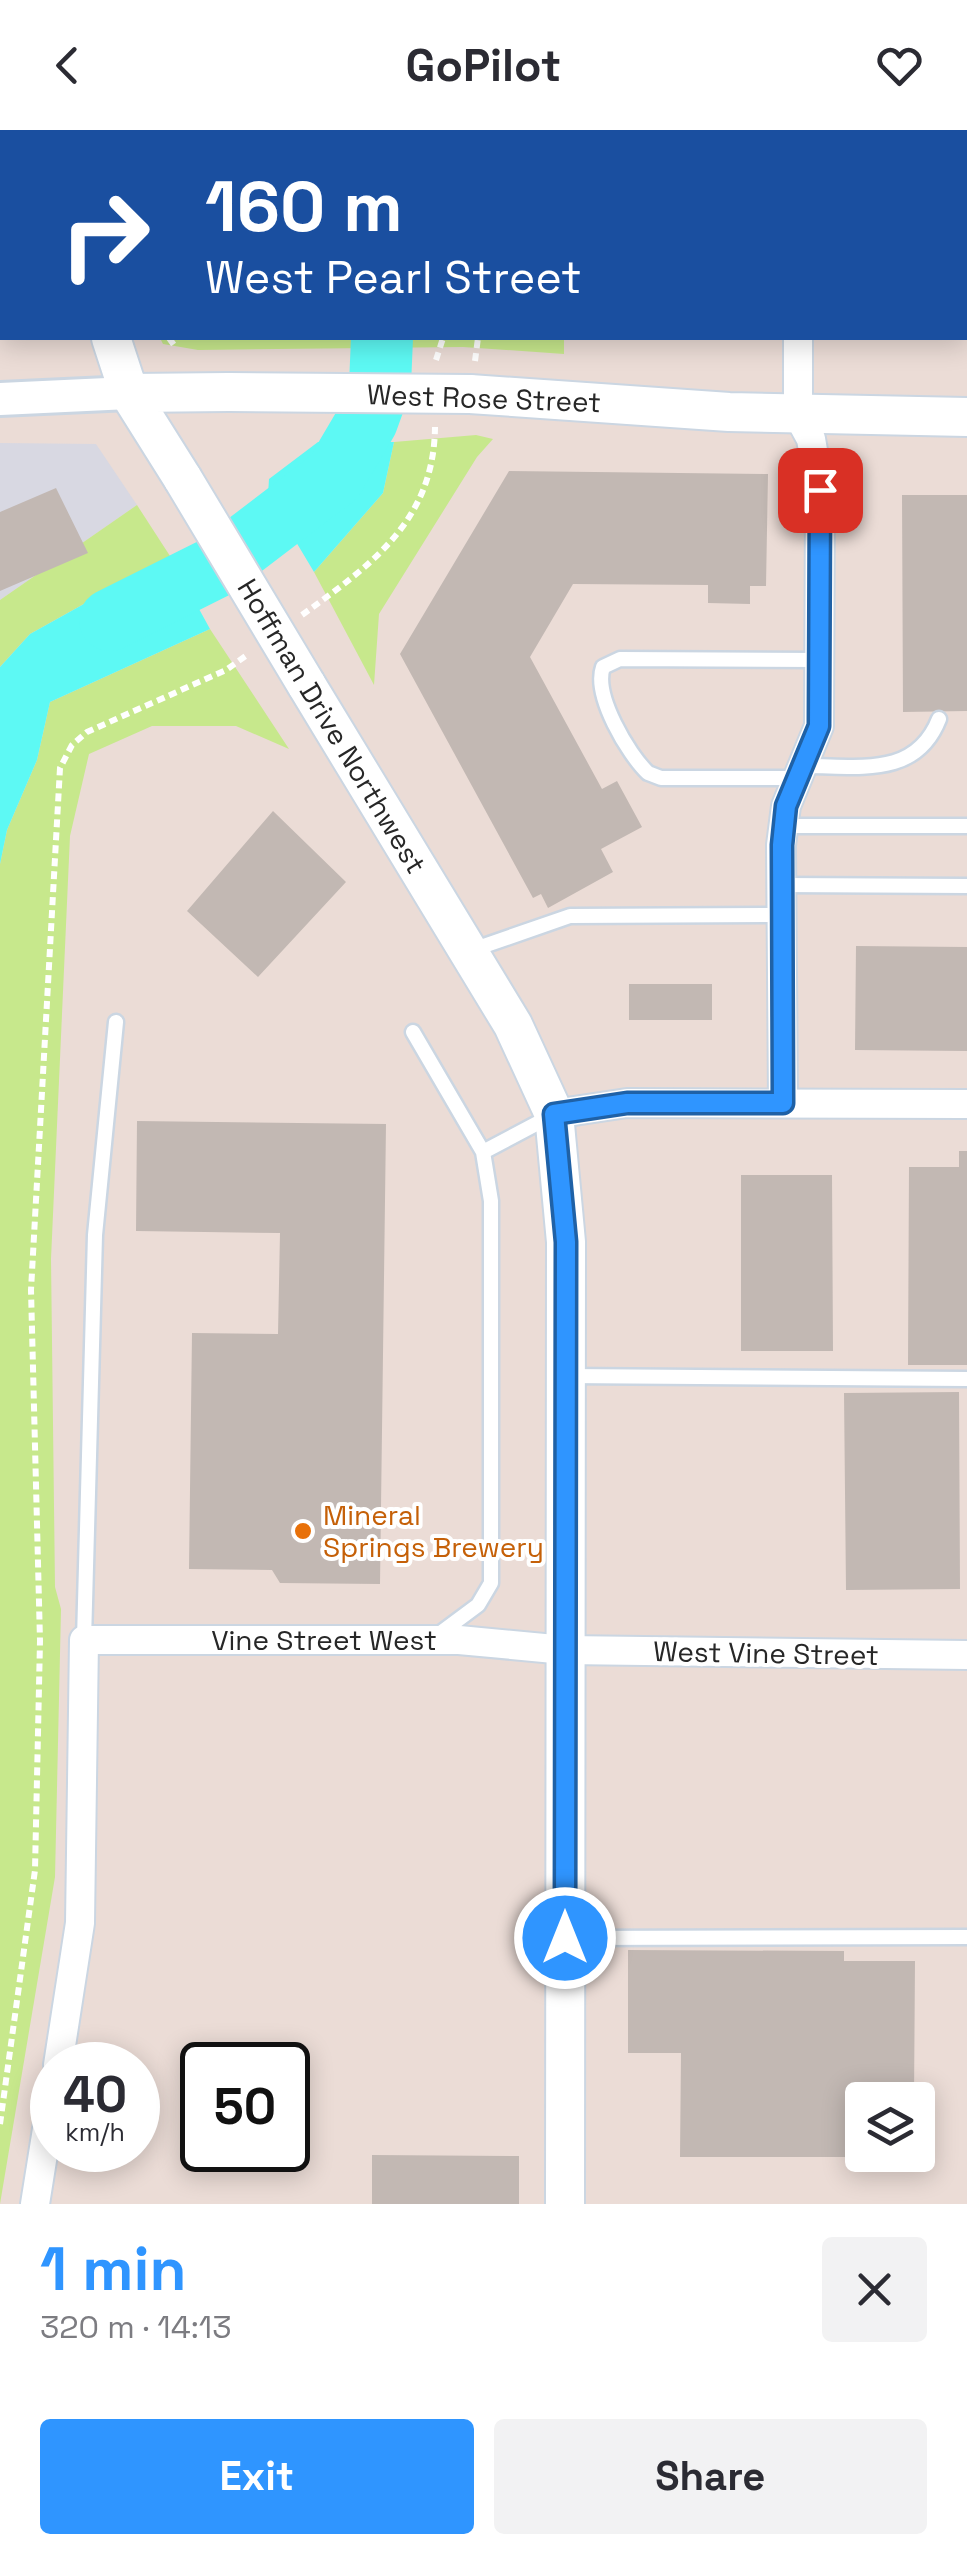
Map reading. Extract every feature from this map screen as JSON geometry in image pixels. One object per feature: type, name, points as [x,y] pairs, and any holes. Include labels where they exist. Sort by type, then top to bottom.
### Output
[{"type":"main road","name":"Hoffman Drive Northwest","points":[[112,340],[128,393],[513,1025],[554,1114],[566,1242],[565,2204]]},
{"type":"main road","name":"West Rose Street","points":[[128,393],[470,394],[798,415],[967,416]]},
{"type":"street","points":[[783,1103],[784,826],[798,772],[819,726],[820,490],[811,439],[798,415],[798,340]]},
{"type":"street","name":"West Rose Street","points":[[0,399],[128,393]]},
{"type":"street","points":[[554,1114],[627,1103],[967,1104]]},
{"type":"street","points":[[62,2042],[80,1923],[84,1640]]},
{"type":"street","name":"Vine Street West","points":[[84,1640],[430,1640],[565,1650]]},
{"type":"street","name":"West Vine Street","points":[[565,1650],[967,1655]]},
{"type":"street","points":[[35,2204],[40,2172]]},
{"type":"lane","points":[[820,660],[620,660],[610,662],[600,676],[604,698],[648,773],[661,778],[798,772],[900,762],[919,753],[939,720]]},
{"type":"lane","points":[[784,826],[967,826]]},
{"type":"lane","points":[[782,885],[967,886]]},
{"type":"lane","points":[[469,951],[570,916],[782,914]]},
{"type":"lane","points":[[84,1640],[96,1235],[116,1022]]},
{"type":"lane","points":[[413,1032],[483,1152],[491,1200],[491,1583],[478,1605],[430,1640]]},
{"type":"lane","points":[[483,1152],[554,1114]]},
{"type":"lane","points":[[566,1376],[967,1379]]},
{"type":"lane","points":[[565,1938],[967,1937]]},
{"type":"path","points":[[170,340],[176,348]]},
{"type":"shaded area","points":[[0,443],[96,444],[137,505],[0,600]]},
{"type":"green space","points":[[161,340],[564,340],[564,354],[463,347],[198,350],[163,344]]},
{"type":"green space","points":[[476,435],[493,439],[477,457],[379,614],[374,685],[314,572],[383,493],[394,442]]},
{"type":"green space","points":[[137,505],[170,556],[30,634],[0,667],[0,600]]},
{"type":"green space","points":[[210,629],[289,749],[236,726],[152,726],[89,754],[70,836],[51,1259],[55,1587],[61,1609],[55,1877],[0,2204],[0,864],[7,830],[37,760],[50,702]]},
{"type":"water","points":[[318,442],[394,442],[383,493],[314,572],[268,495],[269,479]]},
{"type":"water","points":[[170,556],[210,629],[50,702],[37,760],[7,830],[0,864],[0,667],[30,634]]},
{"type":"building","points":[[509,471],[768,474],[766,586],[750,586],[750,604],[708,603],[708,585],[573,584],[530,657],[602,789],[617,781],[642,827],[601,849],[613,872],[548,908],[541,894],[533,898],[400,654]]},
{"type":"building","points":[[56,488],[88,553],[0,591],[0,512]]},
{"type":"building","points":[[902,495],[967,495],[967,711],[903,712]]},
{"type":"building","points":[[273,811],[346,882],[258,977],[187,911]]},
{"type":"building","points":[[856,946],[967,947],[967,1051],[855,1050]]},
{"type":"building","points":[[629,984],[712,984],[712,1020],[629,1020]]},
{"type":"building","points":[[137,1121],[386,1124],[380,1584],[280,1583],[272,1570],[189,1569],[192,1333],[278,1334],[280,1233],[136,1231]]},
{"type":"building","points":[[959,1151],[967,1151],[967,1365],[908,1365],[909,1167],[959,1167]]},
{"type":"building","points":[[741,1175],[832,1175],[833,1351],[741,1351]]},
{"type":"building","points":[[959,1392],[960,1589],[846,1590],[844,1393]]},
{"type":"building","points":[[628,1950],[844,1951],[844,1961],[915,1961],[914,2082],[845,2082],[845,2157],[680,2157],[681,2053],[628,2053]]},
{"type":"building","points":[[372,2155],[519,2156],[519,2204],[372,2204]]},
{"type":"waterway","points":[[110,620],[216,567],[334,477],[367,421],[380,385],[382,340]]},
{"type":"place","name":"Mineral Springs Brewery","points":[[303,1531]]},
{"type":"route","points":[[565,1938],[566,1242],[554,1114],[627,1103],[783,1103],[782,845],[786,806],[819,726],[820,490]]}]
